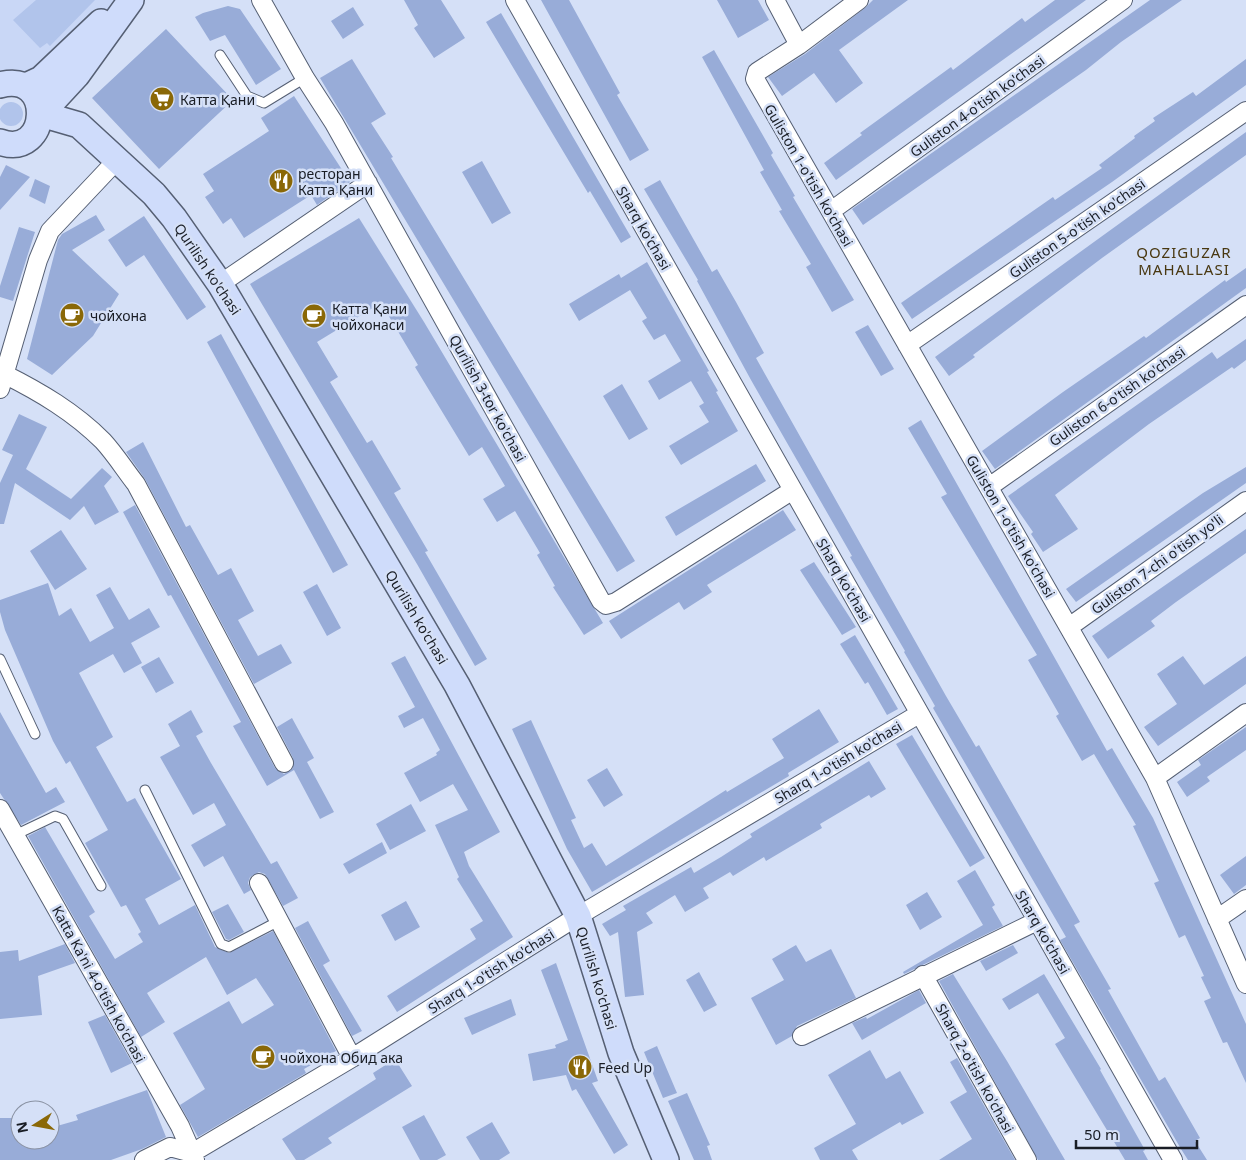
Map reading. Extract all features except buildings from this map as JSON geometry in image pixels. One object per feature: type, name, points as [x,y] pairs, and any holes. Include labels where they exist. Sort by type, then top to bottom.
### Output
[{"type":"street","points":[[9,82],[41,79],[125,0]]},
{"type":"street","points":[[40,114],[66,89],[131,0]]},
{"type":"street","name":"Qurilish 3-tor ko'chasi","points":[[261,0],[304,78],[334,123],[602,601],[606,605],[616,602],[793,490]]},
{"type":"street","name":"Sharq ko'chasi","points":[[515,0],[1173,1160]]},
{"type":"street","points":[[775,0],[799,45],[859,0]]},
{"type":"street","name":"Guliston 4-o'tish ko'chasi","points":[[831,212],[1124,0]]},
{"type":"street","name":"Guliston 1-o'tish ko'chasi","points":[[799,45],[757,72],[755,79],[1155,778],[1246,984]]},
{"type":"street","points":[[0,142],[14,144],[28,139],[37,128],[40,114],[37,100],[9,82]]},
{"type":"street","name":"Qurilish ko'chasi","points":[[66,89],[79,125]]},
{"type":"street","name":"Guliston 5-o'tish ko'chasi","points":[[907,345],[1246,111]]},
{"type":"street","name":"Qurilish ko'chasi","points":[[40,114],[79,125],[154,194],[174,218],[220,284],[457,685],[578,916],[621,1053],[666,1160]]},
{"type":"street","points":[[117,160],[50,231],[9,344],[2,381],[36,390],[71,412],[104,442],[136,484],[284,763]]},
{"type":"street","points":[[220,284],[368,183]]},
{"type":"street","name":"Guliston 6-o'tish ko'chasi","points":[[989,487],[1246,305]]},
{"type":"street","name":"Guliston 7-chi o'tish yo'li","points":[[1069,627],[1246,501]]},
{"type":"street","points":[[1155,778],[1246,713]]},
{"type":"street","name":"Sharq 1-o'tish ko'chasi","points":[[193,1157],[578,916],[920,714]]},
{"type":"street","name":"Katta Ka'ni 4-o'tish ko'chasi","points":[[0,808],[180,1126],[193,1157]]},
{"type":"street","points":[[259,883],[352,1058]]},
{"type":"street","points":[[1217,919],[1246,899]]},
{"type":"street","points":[[802,1036],[923,975],[1037,921]]},
{"type":"street","name":"Sharq 2-o'tish ko'chasi","points":[[923,975],[1027,1160]]},
{"type":"street","points":[[144,1160],[170,1148],[193,1157]]},
{"type":"lane","points":[[220,55],[247,96],[264,103],[304,78]]},
{"type":"lane","points":[[0,659],[35,734]]},
{"type":"lane","points":[[145,790],[221,944],[229,947],[279,921]]},
{"type":"lane","points":[[15,835],[55,816],[64,819],[101,886]]},
{"type":"shaded area","points":[[0,0],[125,0],[41,79],[0,74]]},
{"type":"shaded area","points":[[36,0],[95,0],[50,46],[47,43],[40,48],[13,20]]},
{"type":"shaded area","points":[[11,102],[16,103],[22,109],[22,119],[16,125],[11,126],[6,125],[0,119],[-1,114],[0,109],[6,103]]},
{"type":"place","name":"Катта Қани","points":[[162,99]]},
{"type":"place","name":"ресторан Катта Қани","points":[[281,181]]},
{"type":"place","name":"чойхона","points":[[72,315]]},
{"type":"place","name":"Катта Қани чойхонаси","points":[[314,316]]},
{"type":"place","name":"чойхона Обид ака","points":[[263,1057]]},
{"type":"place","name":"Feed Up","points":[[580,1067]]},
{"type":"district","name":"QOZIGUZAR MAHALLASI","points":[[1184,260]]}]
